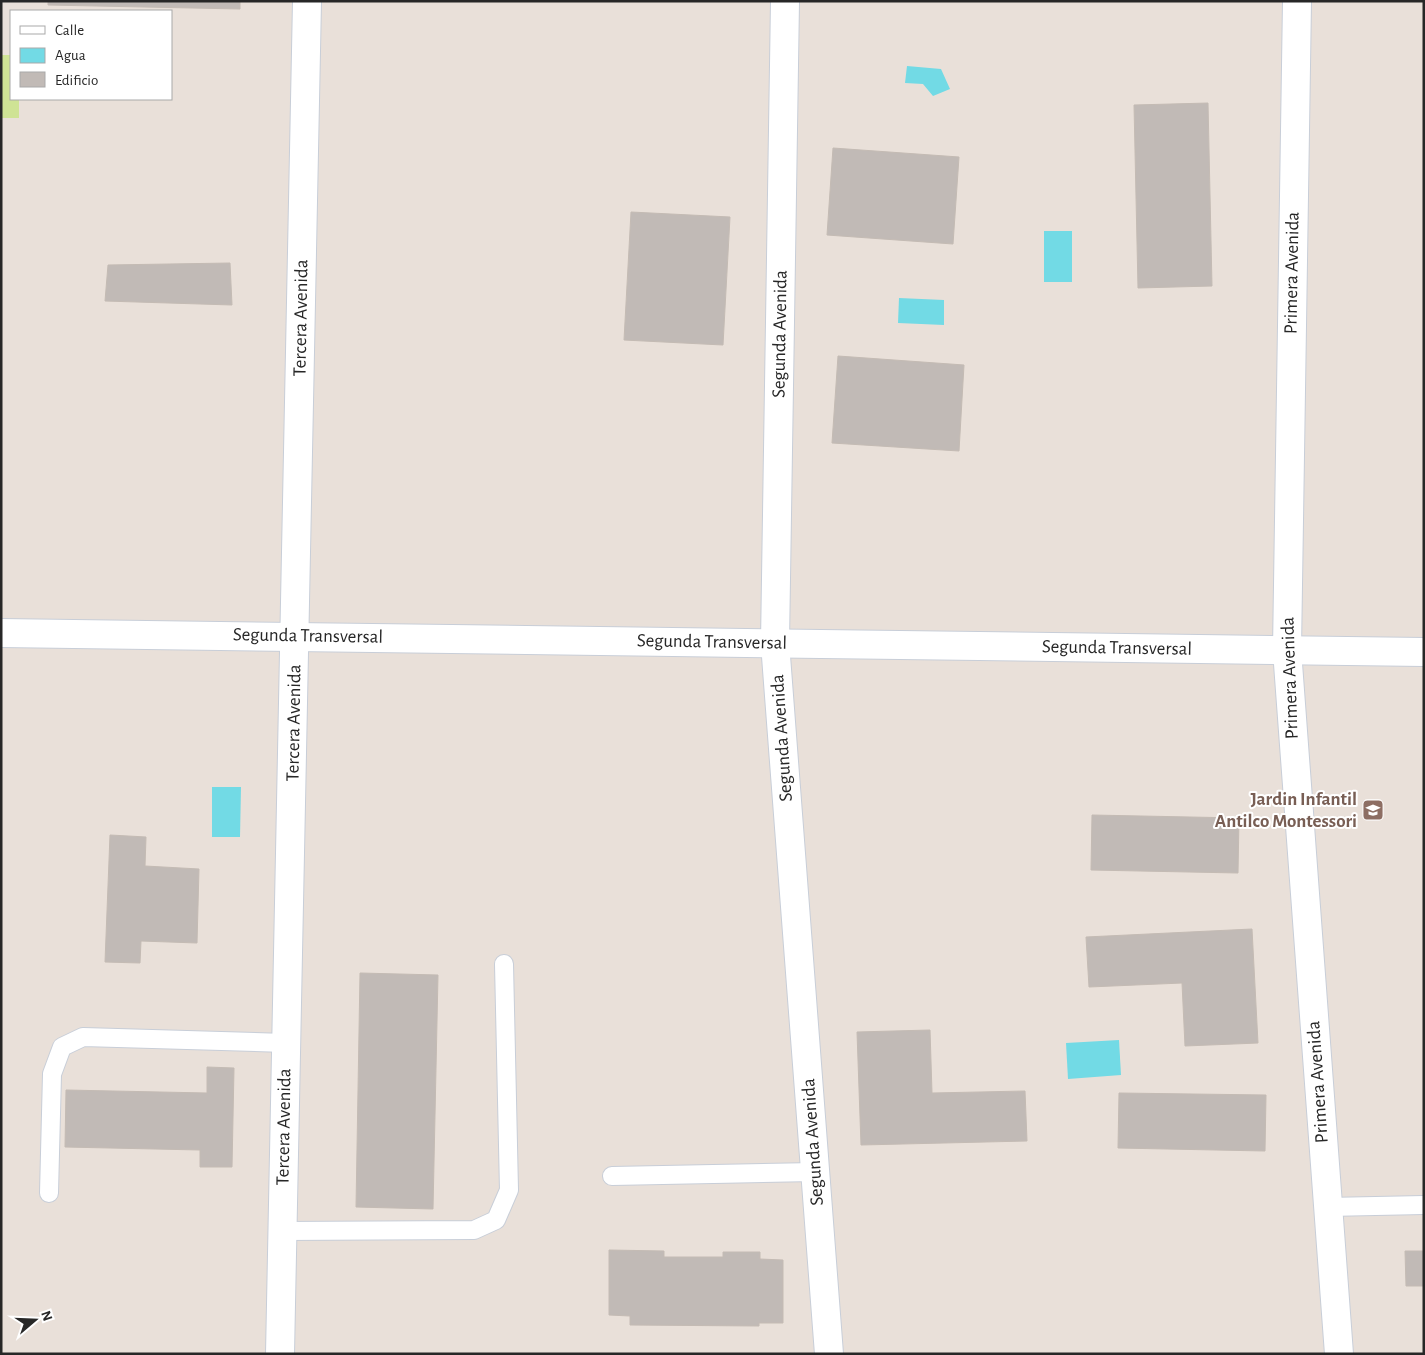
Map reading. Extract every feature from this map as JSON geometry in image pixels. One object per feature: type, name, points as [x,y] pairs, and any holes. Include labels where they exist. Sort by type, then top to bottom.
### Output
[{"type":"street","name":"Tercera Avenida","points":[[280,1354],[296,636],[307,1]]},
{"type":"street","name":"Segunda Avenida","points":[[785,1],[775,643],[829,1354]]},
{"type":"street","name":"Primera Avenida","points":[[1296,1],[1287,650],[1339,1354]]},
{"type":"street","name":"Segunda Transversal","points":[[1,633],[1424,652]]},
{"type":"lane","points":[[282,1230],[474,1230],[496,1220],[508,1190],[504,964]]},
{"type":"lane","points":[[49,1193],[52,1074],[62,1047],[83,1037],[286,1043]]},
{"type":"lane","points":[[612,1176],[815,1172]]},
{"type":"lane","points":[[1328,1207],[1424,1205]]},
{"type":"green space","points":[[1,55],[10,55],[10,100],[19,100],[19,118],[1,118]]},
{"type":"water","points":[[907,66],[941,69],[950,89],[933,96],[923,84],[905,83]]},
{"type":"water","points":[[1044,231],[1072,231],[1072,282],[1044,282]]},
{"type":"water","points":[[899,298],[944,300],[944,325],[898,323]]},
{"type":"water","points":[[212,787],[241,787],[240,837],[212,837]]},
{"type":"water","points":[[1119,1040],[1121,1075],[1068,1079],[1066,1043]]},
{"type":"building","points":[[48,1],[240,1],[240,9],[48,5]]},
{"type":"building","points":[[1208,103],[1212,286],[1138,288],[1134,105]]},
{"type":"building","points":[[833,148],[959,157],[953,244],[827,235]]},
{"type":"building","points":[[631,212],[730,217],[723,345],[624,340]]},
{"type":"building","points":[[230,263],[232,305],[105,301],[108,265]]},
{"type":"building","points":[[838,356],[964,365],[959,451],[832,443]]},
{"type":"building","points":[[1092,815],[1239,818],[1238,873],[1091,870]]},
{"type":"building","points":[[110,835],[146,837],[145,866],[199,869],[197,943],[141,941],[140,963],[105,962]]},
{"type":"building","points":[[1252,929],[1258,1043],[1185,1046],[1182,983],[1089,987],[1086,937]]},
{"type":"building","points":[[360,973],[438,975],[433,1209],[356,1207]]},
{"type":"building","points":[[930,1030],[932,1093],[1025,1091],[1027,1141],[861,1145],[857,1032]]},
{"type":"building","points":[[207,1067],[234,1068],[232,1167],[200,1167],[200,1150],[65,1147],[66,1090],[207,1093]]},
{"type":"building","points":[[1119,1093],[1266,1095],[1265,1151],[1118,1148]]},
{"type":"building","points":[[609,1250],[664,1251],[664,1257],[723,1257],[723,1252],[760,1252],[760,1259],[783,1260],[783,1323],[759,1323],[759,1326],[630,1325],[630,1316],[609,1315]]},
{"type":"building","points":[[1405,1251],[1424,1251],[1424,1286],[1406,1286]]},
{"type":"place","name":"Jardin Infantil Antilco Montessori","points":[[1373,810]]}]
